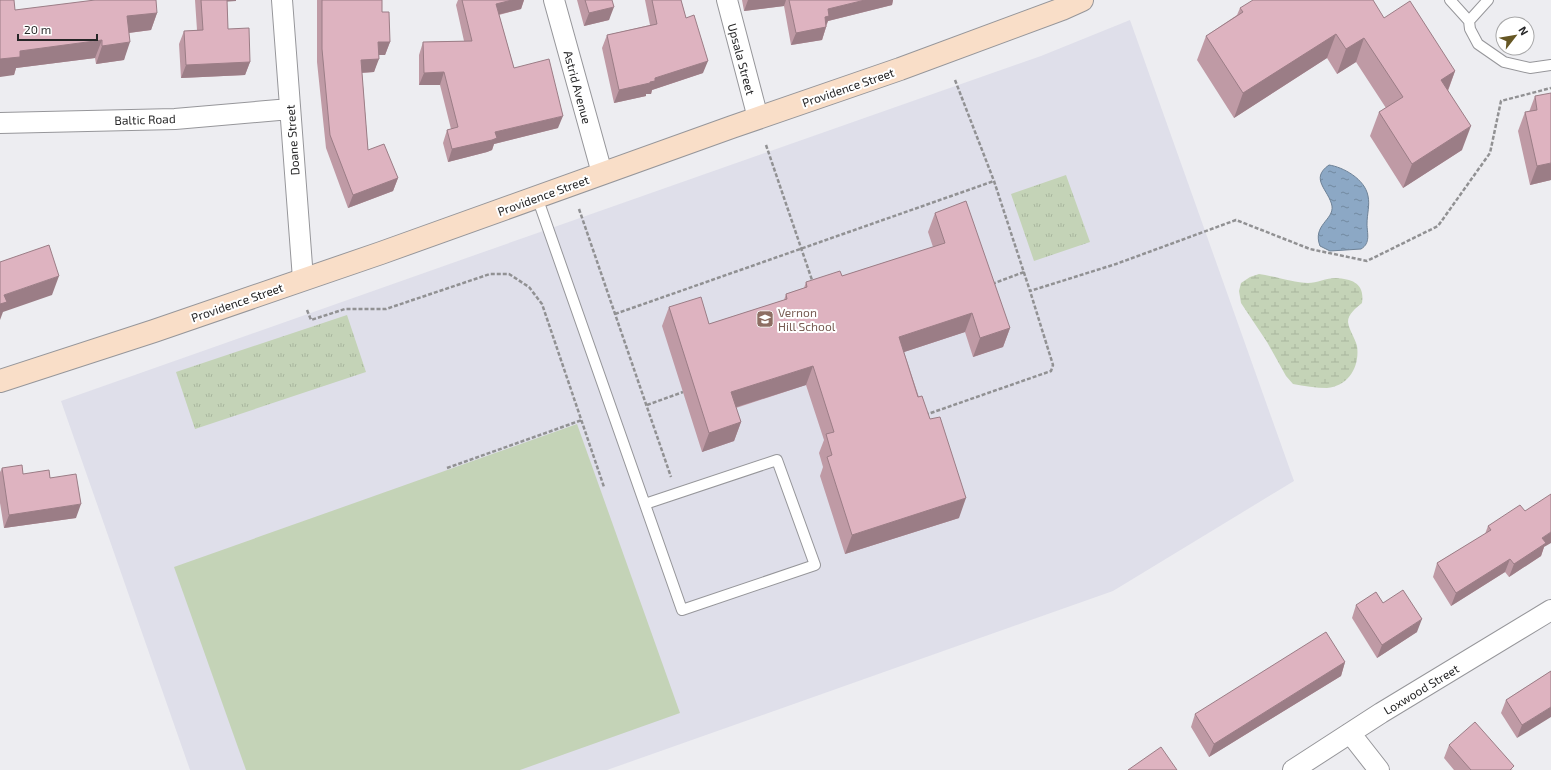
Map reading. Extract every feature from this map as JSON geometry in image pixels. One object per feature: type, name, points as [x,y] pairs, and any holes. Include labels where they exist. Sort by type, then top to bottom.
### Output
[{"type":"main road","name":"Providence Street","points":[[0,381],[154,331],[537,197],[900,69],[1062,4],[1082,0]]},
{"type":"street","name":"Doane Street","points":[[282,0],[303,279]]},
{"type":"street","name":"Astrid Avenue","points":[[554,0],[602,173]]},
{"type":"street","name":"Upsala Street","points":[[727,0],[758,118]]},
{"type":"street","name":"Baltic Road","points":[[0,123],[175,119],[290,109]]},
{"type":"street","name":"Loxwood Street","points":[[1293,770],[1381,712],[1551,610]]},
{"type":"street","points":[[1350,733],[1380,770]]},
{"type":"lane","points":[[1450,0],[1469,21],[1470,29],[1478,44],[1504,62],[1530,68],[1551,65]]},
{"type":"lane","points":[[1469,21],[1488,0]]},
{"type":"lane","points":[[537,197],[682,610],[815,565],[777,460],[645,504]]},
{"type":"path","points":[[924,415],[1051,371],[1053,365],[994,181],[955,80]]},
{"type":"path","points":[[1030,291],[1116,264],[1236,220],[1310,249],[1366,261],[1438,226],[1490,153],[1501,101],[1551,88]]},
{"type":"path","points":[[766,145],[815,289]]},
{"type":"path","points":[[616,314],[994,181]]},
{"type":"path","points":[[579,209],[677,493]]},
{"type":"path","points":[[989,285],[1024,272]]},
{"type":"path","points":[[307,310],[311,320],[345,309],[386,309],[490,274],[510,274],[529,287],[542,304],[604,487]]},
{"type":"path","points":[[647,405],[683,392]]},
{"type":"path","points":[[447,468],[582,420]]},
{"type":"shaded area","name":"Vernon Hill School","points":[[1130,20],[1294,481],[1113,591],[607,770],[190,770],[61,401],[1041,56]]},
{"type":"green space","points":[[1066,175],[1090,242],[1034,261],[1011,194]]},
{"type":"green space","points":[[1259,274],[1308,283],[1336,278],[1352,281],[1360,287],[1362,291],[1362,303],[1355,309],[1348,319],[1357,346],[1357,361],[1355,368],[1347,379],[1335,386],[1323,388],[1293,384],[1286,376],[1267,342],[1241,303],[1239,291],[1241,283],[1250,277]]},
{"type":"green space","points":[[347,315],[366,372],[195,429],[176,372]]},
{"type":"green space","points":[[577,424],[680,713],[520,770],[246,770],[174,567]]},
{"type":"water","points":[[1329,165],[1341,168],[1353,175],[1363,184],[1366,190],[1369,203],[1367,224],[1368,238],[1366,244],[1361,249],[1330,251],[1320,246],[1318,239],[1319,233],[1332,211],[1330,200],[1320,180],[1323,170]]},
{"type":"building","points":[[0,0],[14,0],[15,10],[95,0],[156,0],[157,13],[127,16],[130,42],[102,46],[102,40],[20,51],[20,57],[0,59]]},
{"type":"building","points":[[201,0],[227,0],[228,29],[249,28],[250,62],[186,65],[184,31],[203,30]]},
{"type":"building","points":[[322,0],[382,0],[382,12],[389,12],[390,42],[378,42],[379,59],[361,60],[368,150],[384,144],[398,178],[353,195],[330,135],[322,49]]},
{"type":"building","points":[[462,0],[512,0],[496,4],[514,68],[549,59],[563,116],[495,132],[497,138],[492,140],[452,149],[447,130],[458,127],[444,72],[424,73],[423,42],[472,41]]},
{"type":"building","points":[[585,0],[612,0],[614,7],[589,13]]},
{"type":"building","points":[[652,0],[681,0],[686,18],[694,15],[708,61],[655,78],[655,81],[650,83],[619,90],[607,35],[657,24]]},
{"type":"building","points":[[789,0],[865,0],[828,9],[829,16],[825,17],[826,27],[796,33]]},
{"type":"building","points":[[1253,0],[1373,0],[1384,18],[1410,1],[1455,71],[1441,80],[1471,126],[1412,164],[1379,112],[1403,97],[1364,38],[1346,49],[1336,34],[1243,93],[1206,36],[1243,12],[1240,8]]},
{"type":"building","points":[[1551,93],[1551,163],[1537,166],[1525,112],[1537,110],[1535,96]]},
{"type":"building","points":[[966,201],[1010,328],[980,338],[972,313],[899,337],[918,397],[922,396],[930,419],[940,417],[966,498],[852,535],[827,457],[832,455],[826,434],[834,432],[813,366],[731,392],[741,422],[709,433],[669,307],[701,297],[709,324],[787,299],[786,294],[807,287],[806,282],[840,271],[842,276],[945,243],[935,213]]},
{"type":"building","points":[[49,245],[59,276],[4,295],[7,302],[0,304],[0,262]]},
{"type":"building","points":[[22,465],[23,474],[49,470],[50,478],[76,474],[81,504],[9,515],[2,468]]},
{"type":"building","points":[[1551,494],[1551,532],[1542,538],[1546,543],[1514,564],[1510,559],[1456,593],[1437,563],[1491,530],[1488,526],[1520,505],[1525,511]]},
{"type":"building","points":[[1403,590],[1422,619],[1382,645],[1356,605],[1376,592],[1383,603]]},
{"type":"building","points":[[1326,632],[1345,662],[1214,744],[1195,714]]},
{"type":"building","points":[[1551,671],[1551,707],[1522,725],[1506,700]]},
{"type":"building","points":[[1475,722],[1514,766],[1510,770],[1471,770],[1449,745]]},
{"type":"building","points":[[1161,747],[1177,770],[1128,770]]},
{"type":"place","name":"Vernon Hill School","points":[[765,319]]}]
